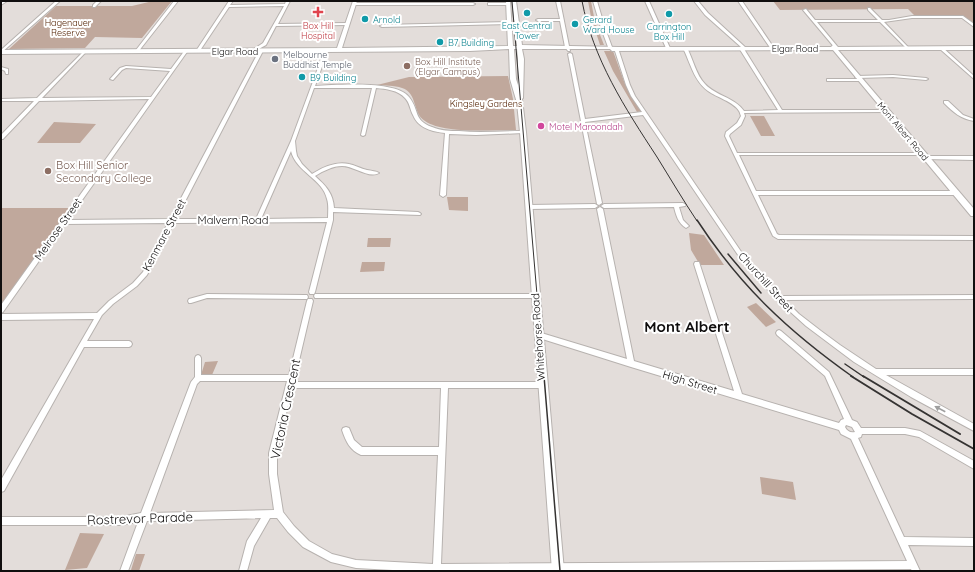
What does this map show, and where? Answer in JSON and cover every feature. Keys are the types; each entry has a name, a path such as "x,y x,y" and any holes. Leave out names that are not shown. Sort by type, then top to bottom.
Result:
{"main road":[{"name":"Whitehorse Road","path":"514,1 519,37 520,103 558,569"},
{"name":"Whitehorse Road","path":"508,2 513,78 520,103"},
{"path":"339,50 355,3"},
{"path":"519,37 530,47"},
{"name":"Elgar Road","path":"3,52 470,49 510,47 520,51 613,48 974,48"},
{"name":"Elgar Road","path":"470,49 501,51 510,47"},
{"name":"Elgar Road","path":"520,51 530,47 569,50"},
{"name":"Mont Albert Road","path":"835,47 924,156 956,193 971,207 974,214"},
{"path":"501,51 512,63"}],"street":[{"path":"1,4 6,1"},
{"path":"1,56 3,52 58,1"},
{"path":"94,6 99,1"},
{"path":"137,51 176,1"},
{"path":"198,51 231,1"},
{"path":"253,51 265,44 288,1"},
{"path":"558,1 631,364"},
{"name":"Churchill Street","path":"595,1 602,28 613,48 628,85 645,113 740,254 779,298 818,333 874,372 974,428"},
{"path":"646,1 668,48"},
{"path":"696,1 709,17 730,34 742,48 781,112"},
{"path":"740,1 772,48"},
{"path":"489,4 508,2"},
{"path":"355,3 473,4"},
{"path":"228,6 286,5"},
{"path":"869,9 906,48"},
{"name":"Mont Albert Road","path":"805,10 835,47"},
{"path":"814,21 881,21 912,17 963,17 974,26"},
{"path":"538,20 562,20"},
{"path":"382,26 509,23"},
{"path":"276,25 347,24"},
{"path":"265,44 266,48 272,50"},
{"path":"685,48 702,84 736,105 741,112 742,120 739,126 728,133 727,136 775,235 778,237 974,238"},
{"path":"941,48 974,78"},
{"name":"Kenmare Street","path":"1,488 98,316 106,306 124,294 140,279 261,50"},
{"path":"258,220 293,141 326,50"},
{"name":"Melrose Street","path":"1,310 186,51"},
{"path":"1,138 84,52"},
{"path":"112,79 121,69 129,66 172,70"},
{"path":"1,68 7,70 7,73"},
{"path":"828,80 893,76 926,79"},
{"path":"312,87 374,87 393,89 402,93 408,98 414,116 417,120 433,129 447,132 523,132"},
{"path":"363,135 374,87"},
{"path":"1,100 152,98"},
{"path":"946,102 960,116 968,120 974,120"},
{"path":"741,112 886,111"},
{"path":"582,121 645,113"},
{"path":"443,195 447,132"},
{"path":"293,141 295,155 302,166 325,188 332,201 332,210 314,294"},
{"path":"736,154 974,158"},
{"path":"312,176 340,165 349,166 364,172 377,173"},
{"path":"755,193 956,193"},
{"path":"529,207 684,205"},
{"path":"676,206 681,220 686,226"},
{"path":"332,210 418,214"},
{"name":"Malvern Road","path":"64,222 330,220"},
{"path":"697,264 739,396"},
{"path":"191,301 207,296 308,299 307,294 535,296"},
{"path":"779,298 974,297"},
{"name":"Victoria Crescent","path":"279,514 273,474 274,453 308,299"},
{"path":"1,317 98,316"},
{"path":"279,514 306,544 331,558 362,565 454,569 914,568 856,434 856,426 849,422 827,374 779,333"},
{"name":"High Street","path":"538,335 841,427"},
{"path":"83,344 129,344"},
{"path":"124,571 194,382 198,378 198,358"},
{"path":"874,372 974,372"},
{"path":"198,378 290,382 542,385"},
{"path":"437,568 445,385"},
{"path":"849,422 842,423 841,427 846,434 905,431 920,434 974,465"},
{"path":"346,430 349,441 353,447 361,451 442,451"},
{"path":"243,571 250,544 268,514"},
{"name":"Rostrevor Parade","path":"1,521 121,521 144,517 279,514"},
{"path":"902,541 974,542"}],"green space":[{"name":"Hagenauer Reserve","path":"153,1 172,1 142,38 95,37 85,48 9,49 56,6 132,6"},
{"path":"588,1 591,1 595,22 604,45 600,45 591,17"},
{"path":"773,1 974,1 974,26 962,16 915,16 908,9 780,10"},
{"path":"604,51 613,51 625,84 642,111 637,112 613,71"},
{"name":"Kingsley Gardens","path":"508,76 513,99 516,130 456,130 433,125 421,117 411,94 407,91 396,86 377,85 409,77"},
{"path":"750,116 764,116 775,136 761,136"},
{"path":"54,122 96,124 80,143 37,143"},
{"path":"447,197 468,197 468,211 449,210"},
{"path":"1,208 74,208 1,309"},
{"path":"689,233 704,235 724,265 700,265 691,250"},
{"path":"368,238 391,238 390,247 367,247"},
{"path":"362,262 385,262 384,271 360,272"},
{"path":"756,303 776,322 766,327 747,307"},
{"path":"218,361 212,375 201,375 205,362"},
{"path":"760,477 793,482 796,500 762,494"},
{"path":"80,533 104,534 87,568 65,570"},
{"path":"136,554 145,554 139,571 131,570"}],"tram line":[{"path":"512,1 544,377"},
{"path":"544,376 560,571"}],"railway":[{"path":"582,1 587,22 602,63 633,120 697,221"},
{"path":"697,220 713,244 748,287 786,325 829,360 853,377"},
{"path":"728,254 761,293"},
{"path":"845,364 864,377"},
{"path":"851,376 912,414 974,449"},
{"path":"863,376 960,434"}],"place":[{"name":"Box Hill Hospital","path":"318,12"},
{"name":"East Central Tower","path":"527,13"},
{"name":"Carrington Box Hill","path":"669,14"},
{"name":"Arnold","path":"365,19"},
{"name":"Gerard Ward House","path":"575,24"},
{"name":"B7 Building","path":"440,42"},
{"name":"Melbourne Buddhist Temple","path":"275,59"},
{"name":"Box Hill Institute (Elgar Campus)","path":"407,66"},
{"name":"B9 Building","path":"302,77"},
{"name":"Motel Maroondah","path":"541,126"},
{"name":"Box Hill Senior Secondary College","path":"48,171"}],"district":[{"name":"Mont Albert","path":"687,326"}]}
